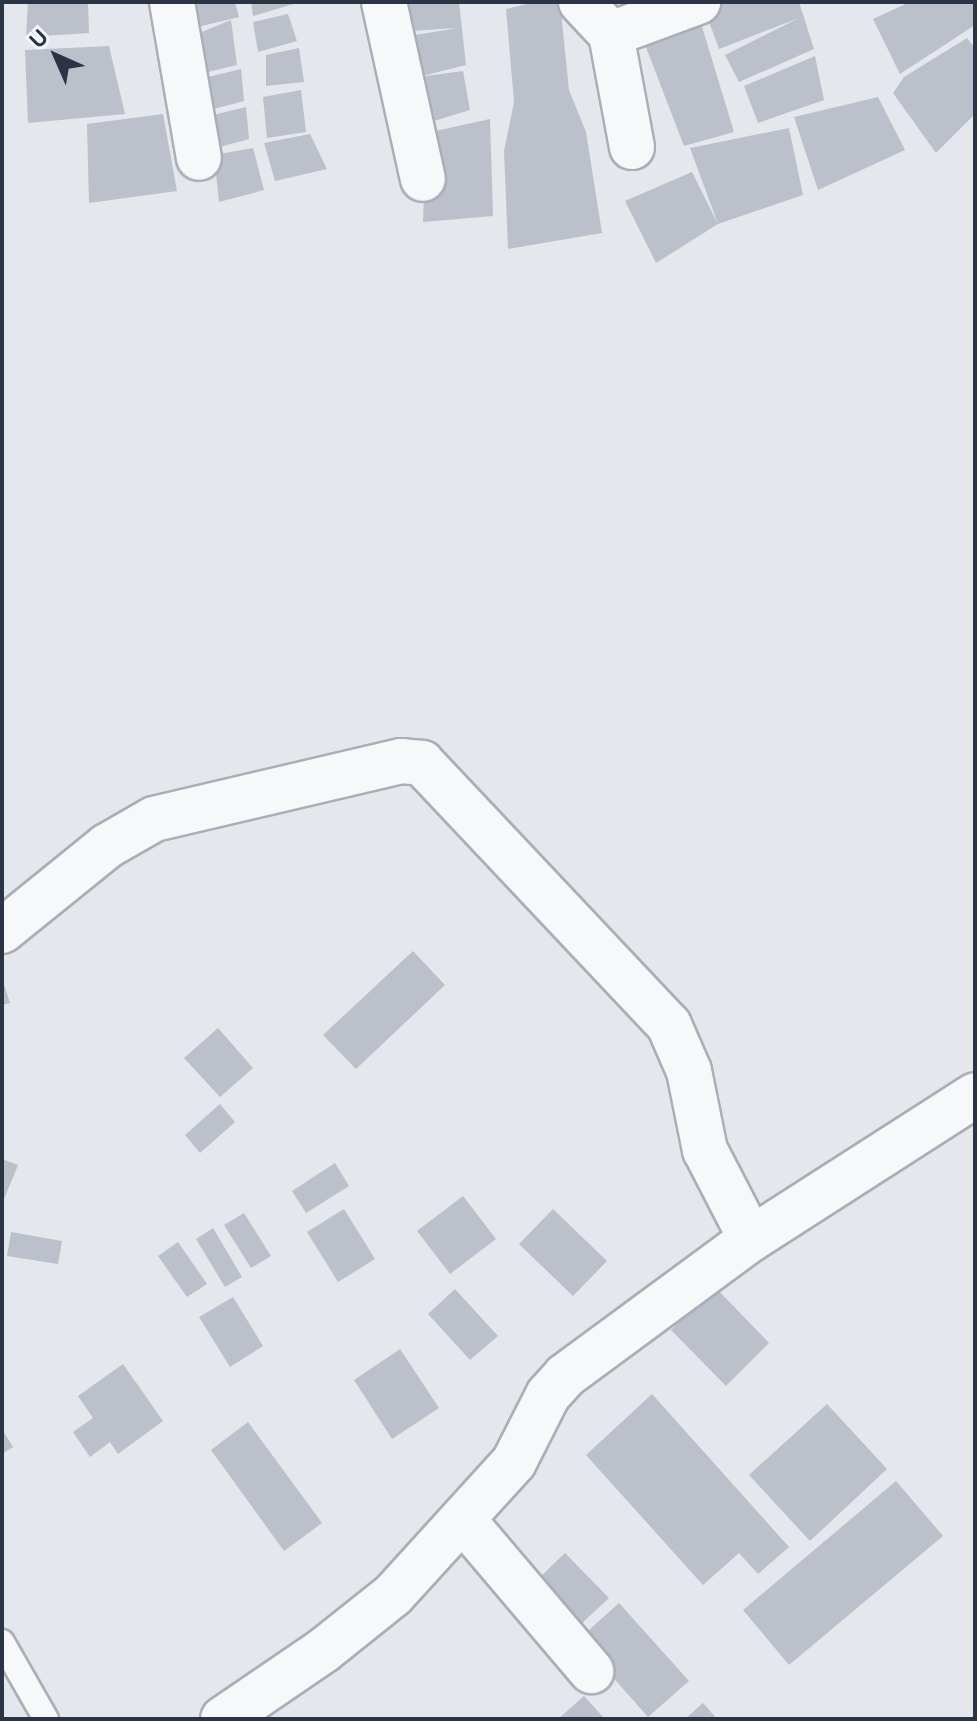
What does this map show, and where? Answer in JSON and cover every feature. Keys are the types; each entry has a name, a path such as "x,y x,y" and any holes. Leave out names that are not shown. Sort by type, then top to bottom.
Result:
{"street":[{"path":"172,2 199,158"},
{"path":"384,2 423,179"},
{"path":"581,2 611,34 632,147"},
{"path":"611,34 698,2"},
{"path":"2,931 107,846 154,819 401,761 422,763 669,1025 689,1071 705,1150 751,1239"},
{"path":"223,1719 393,1595 464,1521 514,1462 548,1395 565,1376 751,1239 975,1095"},
{"path":"464,1521 591,1671"}],"lane":[{"path":"2,1642 46,1719"}],"building":[{"path":"28,2 88,2 89,33 26,37"},
{"path":"180,2 235,2 239,17 185,30"},
{"path":"251,2 296,2 297,3 253,16"},
{"path":"406,2 459,2 466,65 418,77 463,71 470,110 424,124 409,36 458,28 409,31"},
{"path":"536,2 560,2 569,90 586,132 602,233 508,249 504,151 514,102 506,9"},
{"path":"721,2 799,2 814,49 739,82 725,55 799,18 719,49 704,8"},
{"path":"910,2 974,2 975,25 900,74 873,19"},
{"path":"697,10 734,132 684,146 639,29"},
{"path":"288,14 297,41 258,52 253,22"},
{"path":"231,20 237,65 191,76 187,38"},
{"path":"967,38 975,48 975,114 936,153 893,93 904,77"},
{"path":"109,46 125,114 28,123 25,50"},
{"path":"299,48 304,82 266,86 266,55"},
{"path":"815,56 824,100 758,123 744,86"},
{"path":"241,69 244,101 206,111 204,78"},
{"path":"301,90 306,132 267,138 263,97"},
{"path":"878,97 905,150 818,190 794,117"},
{"path":"246,107 249,139 209,150 209,116"},
{"path":"163,114 177,191 89,203 87,124"},
{"path":"490,119 493,216 423,222 426,133"},
{"path":"789,128 803,195 718,224 690,148"},
{"path":"310,134 327,169 275,181 264,143"},
{"path":"253,148 264,190 219,202 214,155"},
{"path":"692,172 718,224 656,263 625,201"},
{"path":"413,951 445,985 356,1069 323,1035"},
{"path":"2,978 10,1003 2,1005"},
{"path":"218,1028 253,1068 220,1097 184,1058"},
{"path":"220,1104 235,1122 200,1153 185,1135"},
{"path":"2,1159 18,1165 2,1204"},
{"path":"335,1163 349,1186 306,1213 292,1191"},
{"path":"463,1196 496,1239 450,1274 417,1231"},
{"path":"344,1209 375,1259 338,1282 307,1232"},
{"path":"553,1209 607,1261 573,1296 519,1244"},
{"path":"244,1213 271,1256 251,1268 224,1225"},
{"path":"213,1228 242,1277 225,1287 196,1239"},
{"path":"11,1232 62,1241 58,1264 7,1256"},
{"path":"178,1242 207,1284 187,1297 158,1256"},
{"path":"715,1287 769,1343 726,1386 671,1330"},
{"path":"455,1289 498,1336 470,1360 428,1314"},
{"path":"233,1297 263,1346 230,1367 199,1317"},
{"path":"400,1349 439,1408 392,1439 354,1380"},
{"path":"123,1364 163,1421 118,1454 110,1442 90,1457 73,1432 93,1418 78,1396"},
{"path":"652,1394 789,1547 758,1574 739,1553 703,1585 586,1455"},
{"path":"827,1404 887,1469 810,1541 749,1475"},
{"path":"248,1422 322,1523 284,1551 211,1450"},
{"path":"2,1429 13,1447 2,1454"},
{"path":"896,1481 943,1536 789,1665 743,1610"},
{"path":"565,1553 609,1598 580,1625 537,1580"},
{"path":"619,1603 689,1681 648,1717 579,1639"},
{"path":"584,1696 605,1719 558,1719"},
{"path":"703,1703 717,1719 685,1719"}]}
